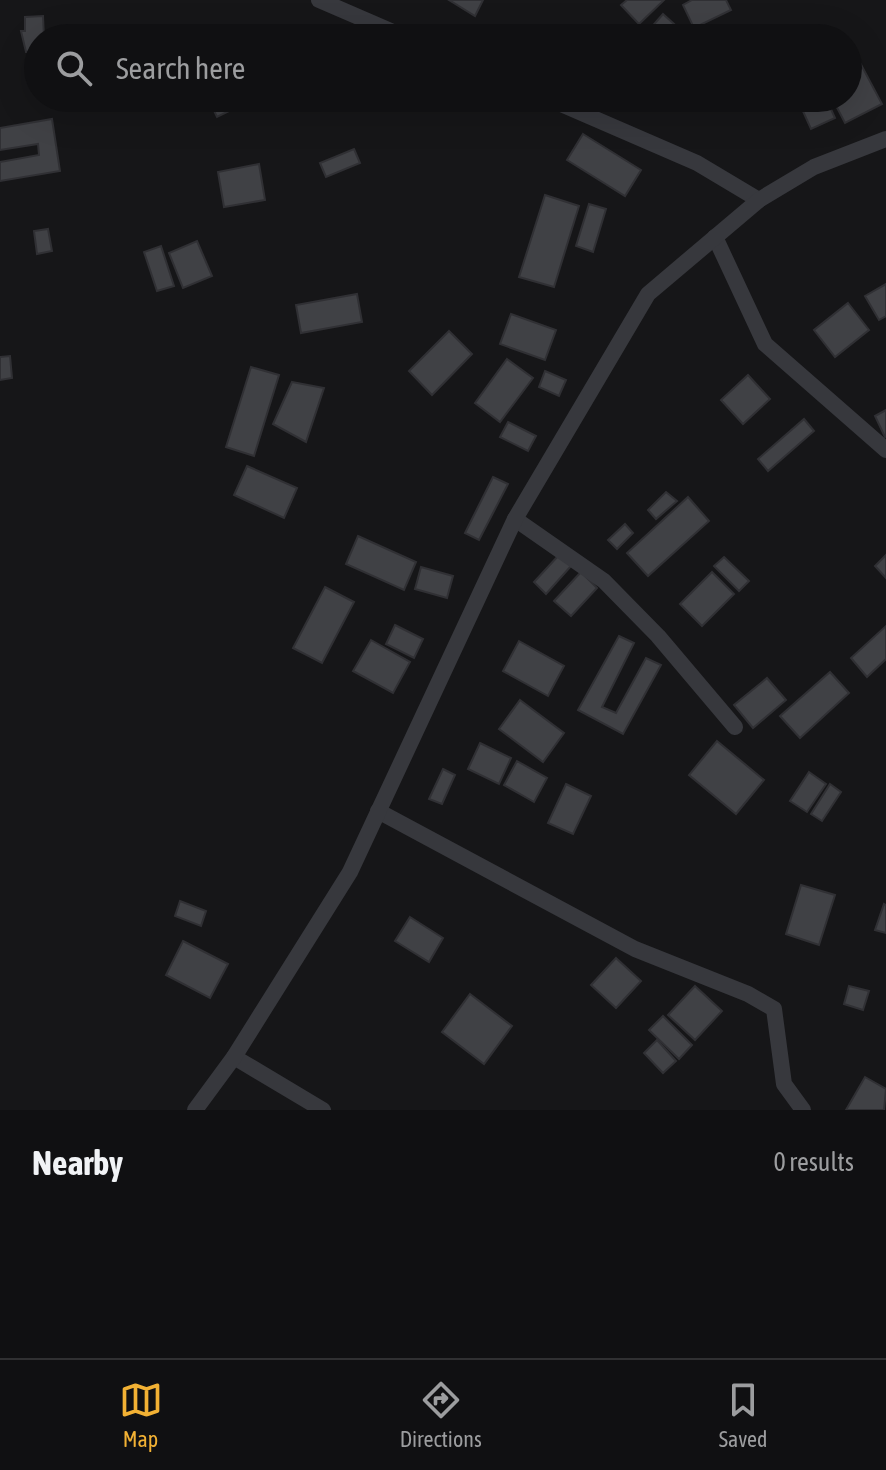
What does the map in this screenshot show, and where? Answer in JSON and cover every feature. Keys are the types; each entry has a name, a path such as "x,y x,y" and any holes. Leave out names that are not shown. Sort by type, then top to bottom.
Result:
{"street":[{"path":"319,0 375,24"},
{"path":"579,112 697,163 759,200"},
{"path":"195,1110 234,1057 350,872 515,519 648,294 759,200 814,167 886,139"},
{"path":"715,237 765,344 886,450"},
{"path":"515,519 604,581 658,636 735,727"},
{"path":"378,811 635,949 748,994 774,1009 784,1084 803,1110"},
{"path":"234,1057 323,1110"}],"building":[{"path":"449,0 483,0 475,16"},
{"path":"627,0 664,0 639,24 621,5"},
{"path":"692,0 726,0 731,10 702,24 692,24 683,5"},
{"path":"663,14 674,24 654,24"},
{"path":"43,16 43,24 25,24 25,17"},
{"path":"862,66 882,104 845,123 839,112 862,112"},
{"path":"803,112 832,112 835,118 811,129"},
{"path":"52,119 60,171 0,181 0,162 39,155 38,144 0,150 0,128"},
{"path":"583,134 641,170 625,196 567,160"},
{"path":"354,149 360,163 326,177 320,163"},
{"path":"259,164 265,200 224,207 218,172"},
{"path":"545,195 579,206 554,287 519,277"},
{"path":"589,204 606,209 593,252 576,246"},
{"path":"48,229 52,251 37,254 34,231"},
{"path":"197,241 212,276 183,288 169,253"},
{"path":"161,246 174,286 157,291 144,252"},
{"path":"886,284 886,316 879,320 865,296"},
{"path":"357,294 362,322 301,333 296,305"},
{"path":"848,303 869,330 835,357 814,330"},
{"path":"511,314 556,330 545,360 500,344"},
{"path":"449,331 472,354 432,395 409,371"},
{"path":"10,356 12,378 0,380 0,357"},
{"path":"507,359 533,378 500,422 475,403"},
{"path":"251,367 279,375 254,456 226,447"},
{"path":"545,371 566,380 559,396 539,387"},
{"path":"748,375 770,399 743,424 721,400"},
{"path":"292,382 324,388 306,442 273,424"},
{"path":"886,410 886,436 885,437 875,416"},
{"path":"804,419 814,431 768,471 758,459"},
{"path":"508,422 536,436 528,451 500,437"},
{"path":"247,466 297,488 284,518 234,495"},
{"path":"493,477 508,484 479,540 465,533"},
{"path":"666,492 677,501 656,519 648,510"},
{"path":"688,497 709,521 648,576 627,553"},
{"path":"625,524 633,533 617,549 608,540"},
{"path":"358,536 416,562 404,590 346,564"},
{"path":"559,555 571,566 546,594 534,582"},
{"path":"886,555 886,578 875,566"},
{"path":"724,557 749,581 739,591 714,566"},
{"path":"421,567 453,576 447,598 415,589"},
{"path":"581,572 597,588 571,616 554,601"},
{"path":"712,572 734,594 702,626 680,604"},
{"path":"325,587 354,602 322,663 293,648"},
{"path":"395,625 423,639 414,658 386,644"},
{"path":"886,626 886,659 867,677 851,658"},
{"path":"619,636 634,643 602,707 616,713 646,658 661,665 623,734 578,710"},
{"path":"371,640 410,662 393,693 353,671"},
{"path":"519,641 564,666 548,696 503,671"},
{"path":"830,672 849,693 800,738 780,716"},
{"path":"767,678 786,700 753,728 734,705"},
{"path":"520,700 564,733 543,762 499,729"},
{"path":"717,741 764,780 736,814 689,775"},
{"path":"480,743 511,758 499,784 468,769"},
{"path":"517,761 547,778 534,802 504,785"},
{"path":"443,769 455,775 442,804 429,799"},
{"path":"809,772 826,784 807,812 790,801"},
{"path":"566,784 591,796 573,834 548,823"},
{"path":"830,784 841,792 822,821 811,814"},
{"path":"801,885 835,895 819,945 786,934"},
{"path":"180,901 206,911 201,926 175,916"},
{"path":"886,905 886,933 875,930"},
{"path":"410,917 443,938 429,962 395,941"},
{"path":"183,941 228,964 210,998 166,975"},
{"path":"616,958 641,981 616,1008 591,985"},
{"path":"695,986 722,1011 695,1040 668,1015"},
{"path":"849,986 869,991 863,1010 844,1004"},
{"path":"470,994 512,1026 484,1064 442,1032"},
{"path":"663,1016 692,1045 679,1059 649,1030"},
{"path":"657,1040 676,1061 663,1073 644,1053"},
{"path":"865,1077 886,1089 884,1110 846,1110"}]}
